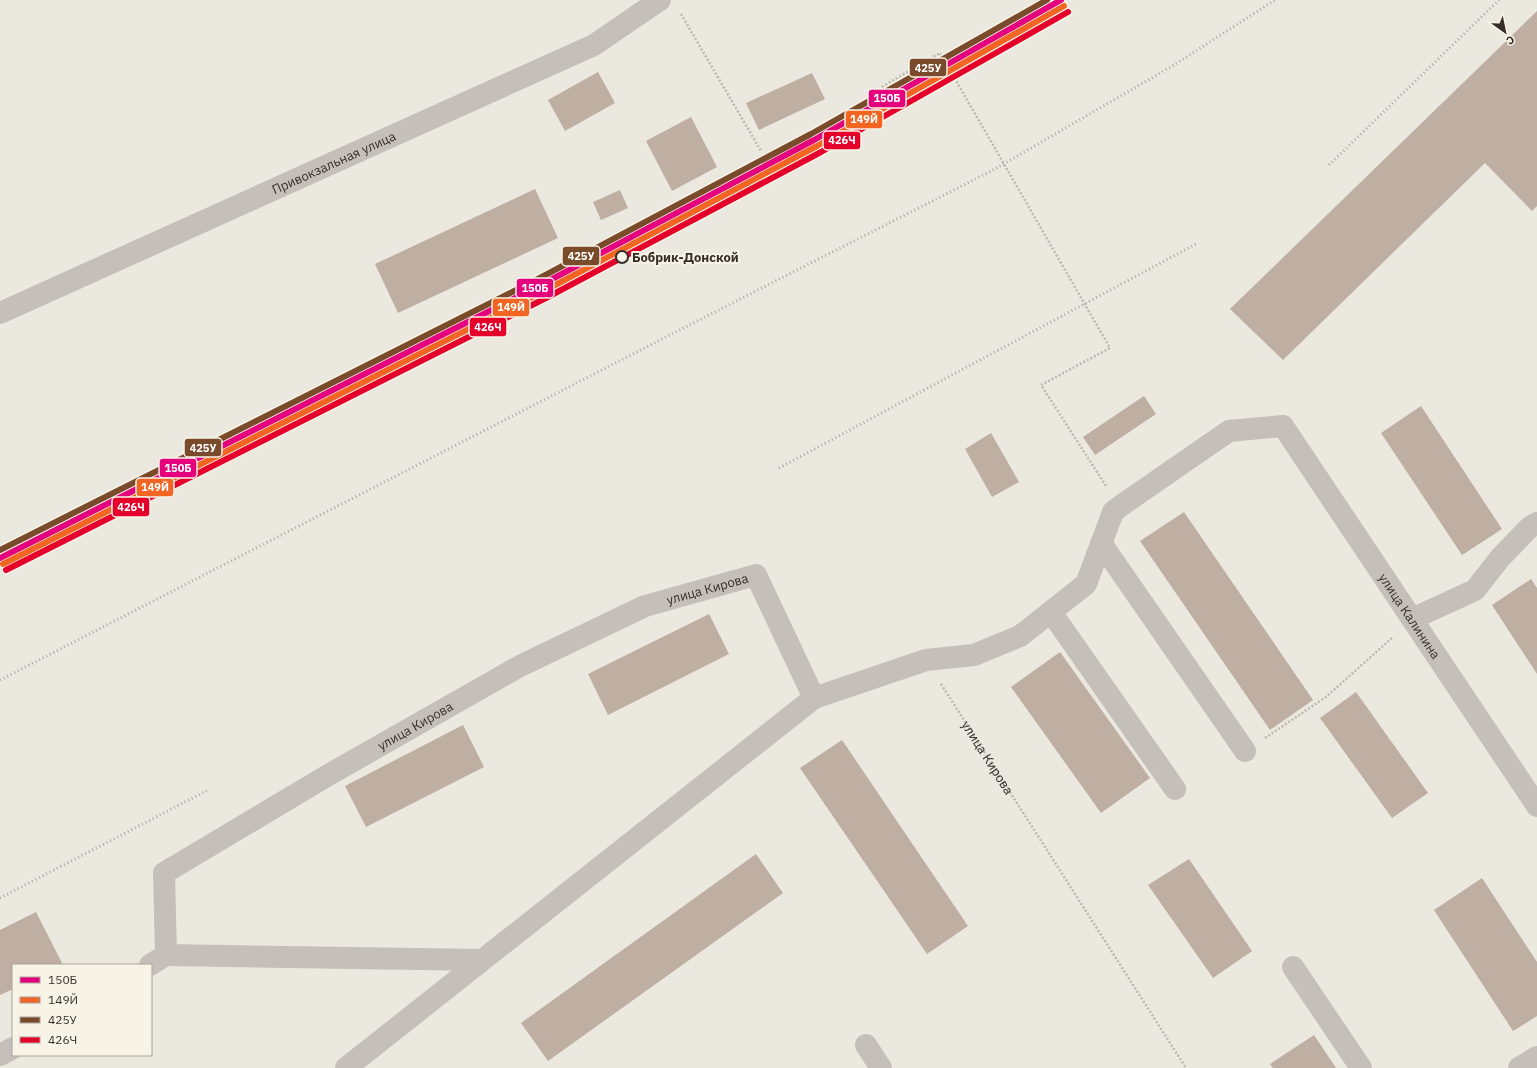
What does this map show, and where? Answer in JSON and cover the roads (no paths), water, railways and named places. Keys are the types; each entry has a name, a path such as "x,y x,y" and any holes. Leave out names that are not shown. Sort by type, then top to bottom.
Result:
{"street":[{"name":"Привокзальная улица","path":"0,313 594,45 660,0"},
{"name":"улица Калинина","path":"1101,543 1113,512 1119,506 1229,431 1283,426 1537,806"},
{"path":"1412,619 1475,590 1500,558 1530,527 1537,523"},
{"path":"346,1068 814,698 926,660 974,655 1020,636 1086,584 1101,543"},
{"path":"1101,543 1245,751"},
{"name":"улица Кирова","path":"158,960 164,873 330,774 520,666 645,606 756,575 814,698"},
{"path":"1051,612 1175,789"},
{"path":"158,960 482,960"},
{"path":"1293,967 1361,1068"},
{"path":"866,1045 881,1068"},
{"path":"0,1056 12,1049"},
{"path":"1520,1068 1537,1058"}],"railway":[{"path":"0,680 995,169 1174,65 1275,0"},
{"path":"1329,165 1499,0"},
{"path":"779,468 1196,244"},
{"path":"0,898 208,790"}],"place":[{"name":"Бобрик-Донской","path":"622,257"}]}
